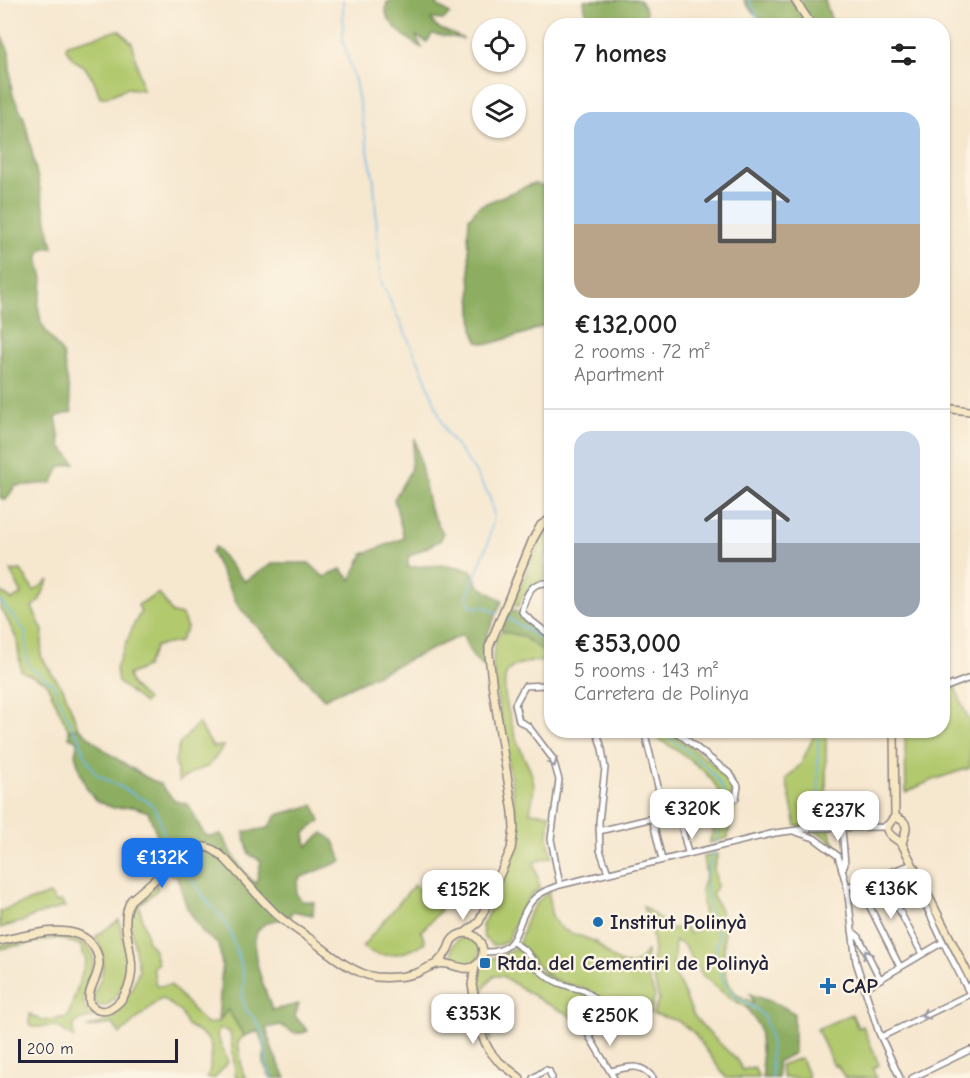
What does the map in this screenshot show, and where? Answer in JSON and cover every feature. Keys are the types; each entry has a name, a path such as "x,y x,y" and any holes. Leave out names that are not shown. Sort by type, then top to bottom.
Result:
{"main road":[{"path":"795,0 808,18"},
{"path":"950,409 970,411"},
{"path":"436,964 454,938 478,922 511,849 514,829 512,802 493,690 489,647 533,539 544,523"},
{"path":"894,738 889,834 900,840 910,865 970,978"},
{"path":"891,823 903,821 907,829 900,840"},
{"path":"0,941 56,931 81,936 94,947 99,963 89,993 90,1004 97,1010 109,1010 122,998 129,986 132,971 125,920 131,900 186,853 208,847 219,853 280,918 357,971 376,976 395,977 412,974 436,964 471,968 479,963 483,952 482,945 472,934 463,934"},
{"path":"478,922 479,940"},
{"path":"448,949 449,957 472,985"},
{"path":"475,966 472,985 482,1036 497,1060 520,1078"}],"street":[{"path":"544,583 537,584 529,593 522,612 544,631"},
{"path":"950,686 970,678"},
{"path":"544,685 525,686 515,704 519,721 528,726 554,759 559,780 551,839 560,885"},
{"path":"599,738 605,768 599,831 600,850 608,873"},
{"path":"646,738 665,815"},
{"path":"599,831 736,798 738,786 730,774 684,738"},
{"path":"678,812 688,853"},
{"path":"652,818 662,860"},
{"path":"483,952 505,949 513,942 523,915 531,902 546,890 560,885 763,835 792,830 891,823"},
{"path":"842,828 845,864 842,871"},
{"path":"792,830 814,838 838,856 847,887 856,962 881,1037 900,1078"},
{"path":"847,887 910,865 943,942 970,994 881,1037"},
{"path":"881,875 922,954"},
{"path":"858,883 900,967"},
{"path":"852,931 859,937 880,979"},
{"path":"513,942 526,951 539,970 549,978 585,990 594,998 597,1014 589,1036 614,1078"},
{"path":"865,988 943,942"},
{"path":"912,1078 970,1050"},
{"path":"611,1071 638,1067 653,1078"},
{"path":"533,1078 545,1070 549,1071 552,1078"}],"green space":[{"path":"436,0 437,5 450,14 443,20 431,19 436,27 464,39 432,34 427,42 416,36 422,48 391,23 386,13 387,2"},
{"path":"584,0 640,0 646,11 646,18 586,18"},
{"path":"744,0 825,0 831,18 759,18"},
{"path":"119,30 132,43 143,90 127,88 107,97 100,97 85,67 74,60 66,49 67,44"},
{"path":"0,32 9,52 13,95 24,118 53,248 44,248 39,254 43,279 38,305 41,322 63,354 72,412 56,417 61,446 75,463 60,467 52,483 15,486 6,500 0,498"},
{"path":"534,183 544,186 544,326 489,344 478,342 473,329 468,233 469,218 479,206"},
{"path":"415,438 430,509 443,533 441,540 408,557 408,567 448,565 471,570 479,586 502,601 484,642 485,668 473,657 462,635 324,699 238,606 211,552 215,547 244,581 274,563 309,563 324,577 341,569 351,580 363,554 404,538 394,499 410,471"},
{"path":"544,532 544,580 528,590 518,606 512,605"},
{"path":"21,570 34,591 49,580 39,601 32,607 43,631 41,656 63,688 78,727 69,731 46,682 21,671 17,640 0,609 0,591 12,600 22,594 10,571"},
{"path":"159,593 172,613 182,615 187,628 179,642 156,646 146,667 128,675 131,685 147,700 144,703 118,682 116,668 141,612 138,605"},
{"path":"514,610 544,634 544,652 522,636 501,631 509,611"},
{"path":"501,631 522,636 544,652 544,662 521,664 508,671 505,686 512,725 534,785 530,812 550,814 548,838 552,857 534,862 540,888 524,905 507,941 499,945 492,945 484,938 482,926 509,868 516,847 517,829 494,677 493,656 496,640"},
{"path":"955,687 970,723 970,768 929,782 906,793 905,738 950,738 950,690"},
{"path":"198,723 213,747 224,746 209,766 179,781 175,761 179,745"},
{"path":"78,727 108,753 160,784 175,801 188,804 204,834 211,837 221,834 241,868 256,884 261,861 249,854 244,832 268,828 277,815 314,805 320,821 305,833 307,846 323,833 334,841 342,861 299,878 296,894 302,901 314,902 313,915 292,911 289,918 265,924 259,929 255,946 258,969 272,1010 299,1004 295,1016 308,1031 294,1032 281,1025 266,1028 273,1052 286,1078 271,1078 263,1063 265,1051 258,1031 244,1036 228,1010 218,1022 222,967 219,945 203,933 187,908 177,877 152,865 137,866 133,855 161,845 148,812 134,807 113,808 95,800 80,772 75,754 78,741 69,737 69,731"},
{"path":"656,738 678,738 729,776 734,785 734,794 721,799 711,779"},
{"path":"813,738 826,738 826,816 831,836 837,846 818,832 796,826 786,779 801,764"},
{"path":"734,805 728,838 709,843 720,808"},
{"path":"718,854 714,867 717,886 712,895 720,910 724,926 723,965 729,984 737,995 754,1003 747,1008 727,996 702,975 683,944 675,941 673,969 694,1016 738,1061 742,1070 754,1067 759,1078 726,1078 694,1033 678,1021 653,1014 659,999 651,967 654,951 652,935 643,906 672,929 686,926 689,934 698,930 695,924 704,919 701,890 706,875 703,857"},
{"path":"157,884 157,890 139,905 148,942 153,948 158,963 153,967 156,986 171,985 206,1024 218,1022 228,1009 244,1036 238,1042 243,1073 247,1078 236,1078 230,1032 219,1028 217,1035 228,1062 215,1078 207,1078 210,1069 211,1045 206,1037 187,1025 180,1011 161,998 120,1034 113,1024 86,1028 112,1019 131,991 139,970 129,919 133,903"},
{"path":"414,885 427,896 430,891 441,910 421,932 424,944 393,955 369,952 362,947"},
{"path":"549,891 552,914 556,922 570,933 595,942 610,956 626,965 635,963 647,950 646,972 655,996 650,1013 626,1015 591,1035 599,1014 596,996 588,990 561,982 549,975 519,944 529,915"},
{"path":"50,894 55,902 61,901 65,907 0,928 0,912"},
{"path":"119,920 125,944 127,966 125,977 116,997 106,1006 99,1006 93,1001 103,965 102,953 96,936"},
{"path":"67,936 83,943 91,951 92,969 84,1000 86,1011 100,1016 77,1021 73,1028 74,1038 57,1026 32,1027 29,1024 30,1014 42,1021 68,1017 86,960 80,945 58,938 0,949 0,945"},
{"path":"466,937 476,941 480,951 476,961 466,965 456,961 452,951 456,941"},
{"path":"516,946 538,971 582,992 593,1000 595,1015 588,1031 566,1013 545,1003 502,976 493,976 483,990 491,1042 485,1031 476,979 480,968 493,958 510,952"},
{"path":"750,994 778,1004 794,1013 794,1053 777,1062 778,1078 762,1078 759,1027 747,1008 754,1003"},
{"path":"852,1014 858,1028 863,1026 879,1065 873,1068 876,1078 845,1078 837,1065 834,1066 817,1029"},
{"path":"801,1058 809,1078 783,1078 780,1065"}],"waterway":[{"path":"343,0 343,41 355,81 374,182 380,279 421,367 446,432 472,467 490,497 494,517 488,543 467,597 471,607 485,607 497,613"},
{"path":"749,0 758,18"},
{"path":"0,600 25,631 27,661 31,668 53,684 96,774 154,807 166,840 177,858"},
{"path":"506,617 544,642"},
{"path":"668,738 697,759 716,777 725,797"},
{"path":"819,738 819,815"},
{"path":"716,844 724,812 724,802"},
{"path":"715,849 706,881 710,913 719,937 716,962 732,994 756,1009 764,1017 770,1036 772,1078"},
{"path":"180,862 209,904 222,917 231,934 243,972 242,997 247,1011 264,1034 267,1064 272,1078"}],"place":[{"name":"Institut Polinyà","path":"598,922"},
{"name":"Rtda. del Cementiri de Polinyà","path":"485,963"},
{"name":"CAP","path":"828,986"}]}
